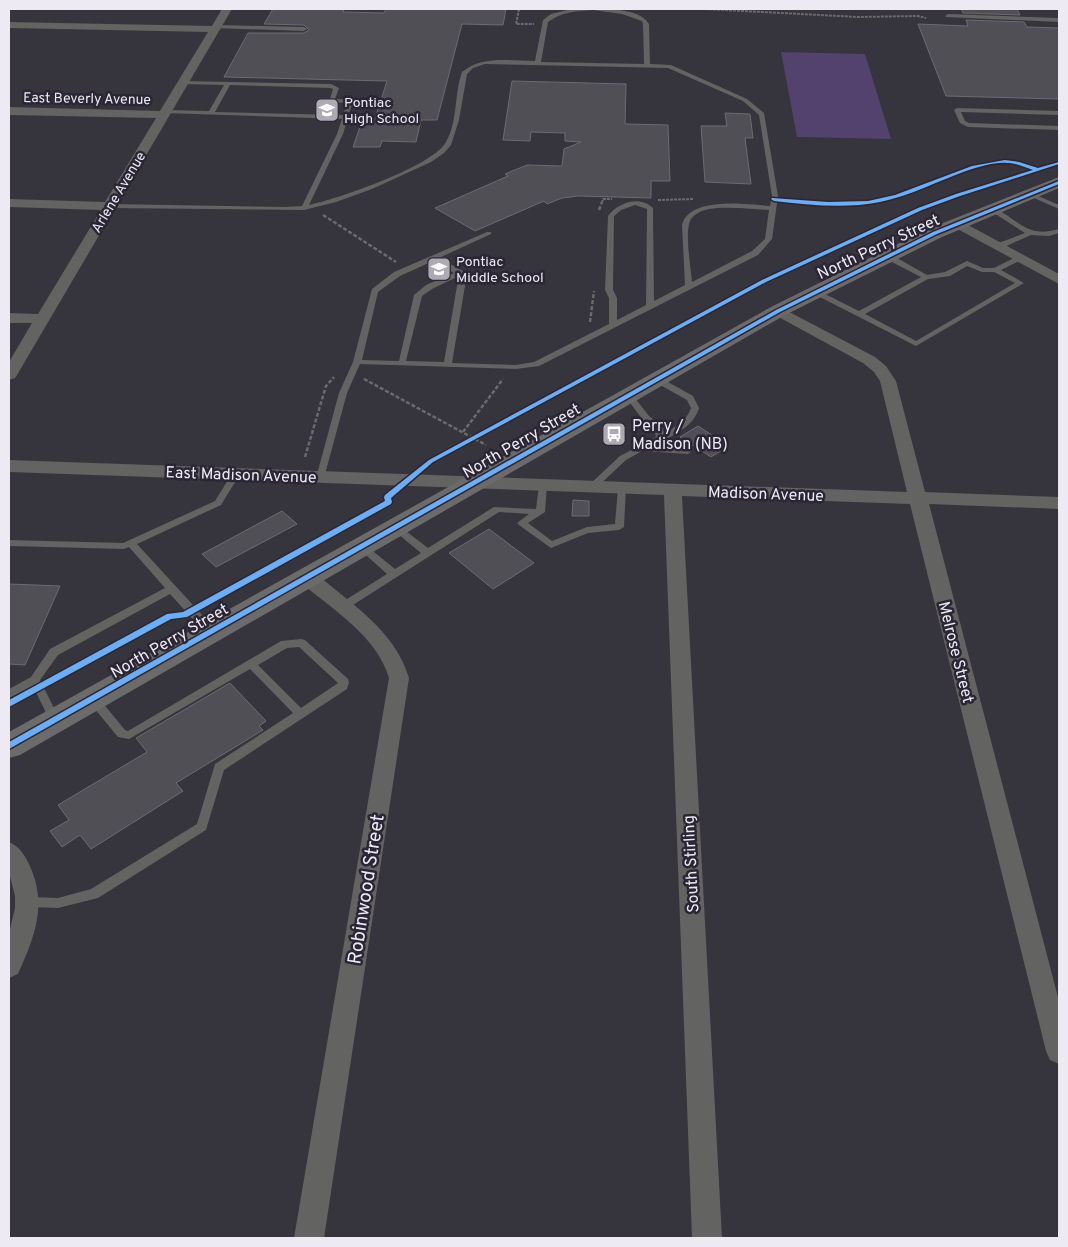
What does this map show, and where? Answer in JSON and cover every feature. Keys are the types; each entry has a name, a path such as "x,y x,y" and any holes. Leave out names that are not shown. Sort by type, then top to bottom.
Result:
{"main road":[{"name":"North Perry Street","path":"9,746 778,311 886,256 957,223 1059,182"}],"street":[{"name":"Arlene Avenue","path":"9,375 227,9"},
{"path":"9,25 215,28"},
{"name":"East Beverly Avenue","path":"9,111 164,113"},
{"path":"9,203 110,206"},
{"path":"957,223 1020,256 1059,280"},
{"name":"Melrose Street","path":"778,311 869,360 884,373 890,386 1059,1051"},
{"path":"9,318 42,319"},
{"name":"East Madison Avenue","path":"9,466 473,483"},
{"name":"Madison Avenue","path":"473,483 1059,503"},
{"name":"South Stirling","path":"673,490 707,1238"},
{"name":"Robinwood Street","path":"307,577 388,649 398,670 398,687 309,1238"},
{"path":"9,852 26,880 28,902 23,926 9,966"}],"lane":[{"path":"538,62 546,19 562,12 585,10 623,12 644,20 646,24 647,64"},
{"path":"948,16 1059,20"},
{"path":"215,28 304,29"},
{"path":"110,206 275,210 304,208 335,200 421,166 440,154 449,144 464,73 470,67 491,62 647,64 677,68 745,100 759,110 764,118 775,196 768,239 761,249 536,364 516,367 357,362"},
{"path":"183,82 334,86 336,88 331,101 351,101 346,117 304,208"},
{"path":"211,114 228,83"},
{"path":"1059,113 957,110 962,122 968,125 1059,128"},
{"path":"164,113 346,117"},
{"path":"1029,194 1059,207"},
{"path":"612,326 613,298 609,290 612,216 615,210 625,206 641,204 650,208 650,306"},
{"path":"689,287 686,226 690,217 699,210 720,206 773,208"},
{"path":"991,209 1030,233 1042,236 1059,230"},
{"path":"320,478 343,393 357,362 376,291 397,274 489,233"},
{"path":"1000,246 1030,233"},
{"path":"886,256 926,277"},
{"path":"995,270 1020,256"},
{"path":"434,258 460,273 462,280 448,365"},
{"path":"814,292 916,344 1020,282 995,270 982,270 967,263 946,274 926,277 860,314"},
{"path":"402,364 418,295 429,287 460,273"},
{"path":"592,487 622,458 684,425 693,416 695,408 690,398 656,379"},
{"path":"628,395 646,418 658,427 661,438"},
{"path":"640,449 688,451"},
{"path":"9,543 124,546 218,503 236,474"},
{"path":"540,512 544,485"},
{"path":"540,512 522,523 551,545 586,530 619,527 622,488"},
{"path":"342,607 498,509 540,512"},
{"path":"395,527 428,553"},
{"path":"130,543 211,632"},
{"path":"361,546 394,574"},
{"path":"9,694 35,680 54,652 170,589"},
{"path":"28,902 58,902 94,894 202,827 219,767 343,686 344,682 301,643 285,644 129,735 122,734 93,698"},
{"path":"251,664 300,714"},
{"path":"35,680 55,720"}],"path":[{"path":"519,9 516,24 534,24 536,16"},
{"path":"705,9 858,16 918,16 926,18"},
{"path":"320,213 401,265"},
{"path":"353,372 486,445"},
{"path":"461,445 482,434"}],"shaded area":[{"path":"781,52 865,54 891,139 797,137"}],"building":[{"path":"273,9 344,9 343,12 384,13 386,9 506,9 503,25 462,24 437,120 421,120 416,142 382,141 380,147 353,147 361,124 373,125 387,81 224,77 248,33 304,33 309,30 304,25 264,24"},
{"path":"961,9 1017,9 1020,15 963,13"},
{"path":"966,20 1024,22 1027,27 1059,28 1059,99 946,96 918,24 968,26"},
{"path":"512,81 626,84 625,124 668,125 670,181 651,181 651,198 578,196 562,198 547,204 544,201 475,231 435,208 508,176 505,174 527,165 562,166 564,149 581,142 565,141 565,133 531,132 530,141 503,140"},
{"path":"725,113 750,114 753,138 745,138 751,184 705,182 701,126 727,126"},
{"path":"698,426 729,446 711,457 680,437"},
{"path":"573,500 589,501 589,516 572,516"},
{"path":"282,511 297,524 216,567 202,554"},
{"path":"489,529 534,563 493,589 449,553"},
{"path":"9,584 60,586 25,665 9,664"},
{"path":"230,683 266,721 259,726 263,730 176,783 183,791 91,849 80,835 62,847 50,831 69,820 58,805 147,752 136,738"}],"cycle path":[{"path":"774,199 828,204 868,202 897,196 958,172 989,163 1009,161 1038,170"},
{"path":"9,704 170,616 184,615 389,502 387,497 431,461 764,281 920,209 1059,163"},
{"path":"9,746 778,311 935,233 1059,182"}],"place":[{"name":"Pontiac High School","path":"327,110"},
{"name":"Pontiac Middle School","path":"439,269"},
{"name":"Perry / Madison (NB)","path":"614,434"}]}
